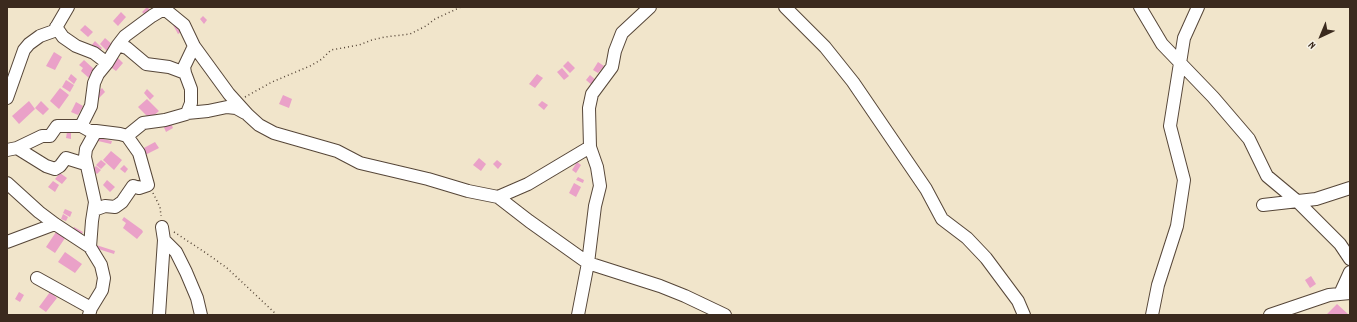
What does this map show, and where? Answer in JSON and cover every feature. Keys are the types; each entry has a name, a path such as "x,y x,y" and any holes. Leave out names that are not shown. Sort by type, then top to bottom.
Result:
{"street":[{"path":"7,98 24,50 29,44 40,36 54,31 68,7"},
{"path":"81,126 91,106 94,82 98,74 125,36 164,7 184,25 194,46 248,115"},
{"path":"578,315 588,264 594,212 600,186 597,167 590,147 588,108 592,94 612,67 615,51 622,33 650,7"},
{"path":"785,7 824,46 853,82 926,189 942,219 967,238 986,258 1018,301 1024,315"},
{"path":"1140,7 1162,44 1213,97 1249,139 1267,176 1297,201 1340,244 1350,259"},
{"path":"1152,315 1158,285 1177,226 1184,180 1170,126 1184,38 1198,7"},
{"path":"56,27 63,37 76,46 94,53 107,63"},
{"path":"118,46 127,48 146,64 169,67 185,73"},
{"path":"187,113 191,103 191,89 184,67 194,46"},
{"path":"127,136 143,123 165,120 187,113 227,107 236,108 274,133 337,151 360,163 428,179 468,191 498,197 588,264 660,286 685,296 724,315"},
{"path":"12,149 42,136 50,136 57,126 81,126 90,131 127,136 139,153 148,185 139,188 132,186 122,202 115,207 105,206 94,210"},
{"path":"12,149 55,169 60,166 66,158 82,163 85,157 86,149 96,131"},
{"path":"498,197 528,184 590,147"},
{"path":"85,157 95,202 90,247"},
{"path":"7,183 39,212 90,247 101,265 104,278 102,290 90,311 37,278"},
{"path":"1263,205 1316,199 1350,188"},
{"path":"7,242 55,224"},
{"path":"159,315 164,240 162,227"},
{"path":"164,240 176,252 186,272 197,298 201,315"},
{"path":"1270,315 1329,295 1345,293 1350,272"}],"path":[{"path":"237,102 272,82 310,66 322,59 331,50 359,45 385,37 410,34 426,26 435,19 461,7"},
{"path":"148,185 160,207 162,227 202,250 227,268 277,315"}],"building":[{"path":"147,7 152,12 147,17 142,12"},
{"path":"121,12 126,17 118,26 113,21"},
{"path":"203,16 207,20 204,24 200,19"},
{"path":"176,20 183,31 178,34 172,23"},
{"path":"85,25 93,32 88,37 80,30"},
{"path":"105,38 114,46 108,52 100,44"},
{"path":"95,41 102,48 99,52 91,46"},
{"path":"54,52 62,57 55,70 46,66"},
{"path":"116,56 123,63 116,71 108,65"},
{"path":"84,60 95,70 89,78 81,71 83,68 79,65"},
{"path":"568,61 575,68 570,73 563,66"},
{"path":"598,62 604,66 598,73 593,70"},
{"path":"562,68 569,76 564,80 557,72"},
{"path":"71,74 77,79 74,84 68,79"},
{"path":"537,74 543,78 535,88 529,84"},
{"path":"590,75 598,82 594,87 586,80"},
{"path":"66,80 74,85 70,92 62,87"},
{"path":"60,88 69,95 59,109 50,101"},
{"path":"102,88 105,92 98,99 94,96"},
{"path":"147,89 154,96 150,100 144,93"},
{"path":"283,95 292,99 289,108 279,104"},
{"path":"147,99 159,111 150,119 138,107"},
{"path":"29,101 35,109 19,124 12,116"},
{"path":"41,101 49,109 43,115 35,108"},
{"path":"542,101 548,105 544,110 538,105"},
{"path":"76,102 83,106 78,115 71,112"},
{"path":"170,121 173,128 166,132 163,125"},
{"path":"67,132 71,132 71,139 66,138"},
{"path":"99,138 112,141 111,144 98,141"},
{"path":"155,142 159,148 145,155 142,149"},
{"path":"111,151 122,160 114,170 103,160"},
{"path":"479,158 486,164 481,171 473,165"},
{"path":"101,160 106,164 101,169 96,165"},
{"path":"497,160 502,164 498,169 493,164"},
{"path":"577,162 581,165 576,173 572,170"},
{"path":"124,165 128,169 125,173 120,169"},
{"path":"96,166 101,170 97,174 92,170"},
{"path":"60,173 67,178 62,184 55,179"},
{"path":"578,177 584,180 583,183 576,180"},
{"path":"107,180 115,187 110,192 103,185"},
{"path":"53,181 59,185 55,192 48,187"},
{"path":"574,183 581,187 576,197 569,193"},
{"path":"65,209 72,212 70,217 63,213"},
{"path":"63,214 68,217 66,221 61,219"},
{"path":"124,217 142,230 143,232 137,239 123,228 126,223 122,220"},
{"path":"74,227 83,232 80,237 71,231"},
{"path":"56,232 65,238 55,253 46,247"},
{"path":"93,244 115,251 114,254 92,247"},
{"path":"65,252 82,264 75,273 58,262"},
{"path":"1311,276 1316,284 1310,288 1305,280"},
{"path":"19,292 24,295 20,302 15,299"},
{"path":"50,292 57,298 46,312 39,307"},
{"path":"1337,304 1348,314 1326,315"}]}
